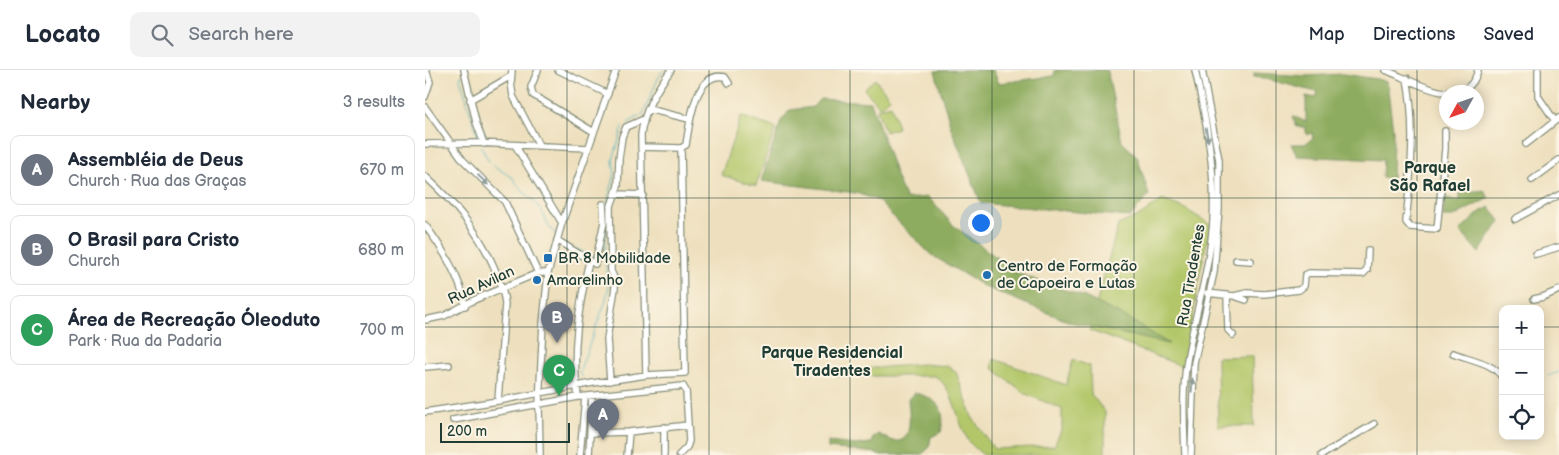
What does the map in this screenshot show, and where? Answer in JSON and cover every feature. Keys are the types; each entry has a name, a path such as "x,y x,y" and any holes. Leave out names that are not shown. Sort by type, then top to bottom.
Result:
{"street":[{"path":"425,97 430,82 426,70"},
{"path":"465,70 470,100 481,143"},
{"path":"538,70 531,86 533,95 594,132"},
{"path":"558,70 608,94"},
{"path":"540,455 539,404 543,323 548,273 562,223 617,70"},
{"path":"646,375 641,147 643,119 657,89 671,70"},
{"name":"Rua Tiradentes","path":"1195,70 1201,85"},
{"name":"Rua Tiradentes","path":"1185,455 1184,412 1187,363 1205,292 1214,272 1216,225 1213,169 1201,85 1202,70"},
{"path":"1385,70 1437,91 1459,91 1469,87 1475,80 1478,70"},
{"path":"1526,144 1557,120 1538,96 1538,70"},
{"path":"470,100 511,73 513,96 539,145"},
{"path":"641,147 684,148 695,99 705,83 714,77 721,76 726,78 729,83"},
{"path":"1407,78 1412,111 1413,147 1407,224 1410,227 1437,229 1445,131"},
{"path":"425,107 463,160 505,202 539,273"},
{"path":"648,109 689,119"},
{"path":"610,381 607,339 615,280 611,271 610,210 619,186 619,158 623,131 630,124 643,119"},
{"path":"425,144 481,143 588,148"},
{"path":"515,145 562,223"},
{"path":"425,412 646,375 685,372 681,148"},
{"path":"1532,180 1559,160"},
{"path":"425,176 450,200 470,224 490,258 503,288 505,304 498,401"},
{"path":"617,194 643,195"},
{"path":"1515,218 1558,197"},
{"path":"578,397 575,362 578,315 598,252 604,222 603,204"},
{"path":"425,225 446,258 461,288 465,306"},
{"path":"557,239 594,262"},
{"path":"1536,254 1559,247"},
{"path":"1234,296 1247,293 1264,294 1301,288 1304,286 1305,276 1309,273 1363,274 1367,270 1368,250"},
{"path":"1235,260 1251,261"},
{"name":"Rua Avilan","path":"425,320 444,316 539,273 548,273"},
{"path":"1534,299 1559,290"},
{"path":"1205,292 1234,296 1246,300"},
{"name":"Rua Tiradentes","path":"1191,455 1194,366 1200,336 1205,292"},
{"path":"1227,295 1228,330 1233,335"},
{"path":"1193,334 1200,336"},
{"path":"1453,354 1492,368 1499,373"},
{"path":"1187,363 1194,366"},
{"path":"425,367 449,365"},
{"path":"453,420 578,397 681,386 685,388 689,444 679,455"},
{"path":"589,455 593,396"},
{"path":"580,455 585,397"},
{"path":"1184,412 1191,415"},
{"path":"1322,455 1374,424"},
{"path":"591,434 629,432 688,425"},
{"path":"663,455 665,427"},
{"path":"627,455 629,432"}],"green space":[{"path":"993,70 999,83 1054,76 1055,70 1107,70 1122,142 1137,156 1149,195 1130,217 981,203 951,128 935,71"},
{"path":"1254,73 1307,76 1343,74 1387,82 1393,131 1392,179 1382,178 1383,160 1297,156 1291,144 1305,144 1313,138 1312,133 1307,135 1305,127 1297,127 1293,116 1306,122 1306,96 1316,98 1318,92 1254,77"},
{"path":"875,79 890,98 880,107 864,89"},
{"path":"820,99 871,102 896,176 906,199 928,197 953,225 1019,274 1085,297 1129,319 1169,344 1070,322 985,287 930,254 877,200 856,193 761,181 781,121 790,110 813,107"},
{"path":"891,105 898,128 885,132 877,109"},
{"path":"741,116 776,128 756,186 721,175"},
{"path":"1484,190 1489,198 1453,217 1443,217 1445,197 1460,202 1460,193"},
{"path":"1162,200 1184,208 1211,225 1200,273 1184,367 1089,330 1118,225 1143,214"},
{"path":"1490,207 1500,221 1479,253 1460,231 1480,212"},
{"path":"1252,356 1254,426 1218,426 1217,357"},
{"path":"994,359 1066,385 1073,360 1090,366 1091,394 1105,412 1105,455 983,455 968,441 951,396 942,382 935,376 837,376 863,369 923,364 947,366 956,372 972,417 994,449 1054,446 1062,428 1062,409 1026,394 992,368"},
{"path":"915,393 934,401 939,406 943,417 941,432 931,437 929,448 921,455 877,455 876,453 828,448 828,442 855,445 871,443 878,434 890,440 898,441 903,439 909,427 908,399"}],"waterway":[{"path":"628,123 643,114 663,70"},
{"path":"462,75 460,78 479,140"},
{"path":"606,208 615,174 613,160 623,127"},
{"path":"481,146 488,160 513,178 521,190 532,199 541,210 549,227 557,236"},
{"path":"582,377 579,373 605,303 609,286 605,258 606,227"},
{"path":"577,249 594,257"},
{"path":"598,258 606,261"},
{"path":"1548,376 1559,372"}],"place":[{"name":"BR 8 Mobilidade","path":"548,258"},
{"name":"Centro de Formação de Capoeira e Lutas","path":"987,275"},
{"name":"Amarelinho","path":"537,280"},
{"name":"O Brasil para Cristo","path":"557,343"},
{"name":"Área de Recreação Óleoduto","path":"559,396"},
{"name":"Assembléia de Deus","path":"603,440"}],"district":[{"name":"Parque São Rafael","path":"1430,176"},
{"name":"Parque Residencial Tiradentes","path":"832,361"}]}
